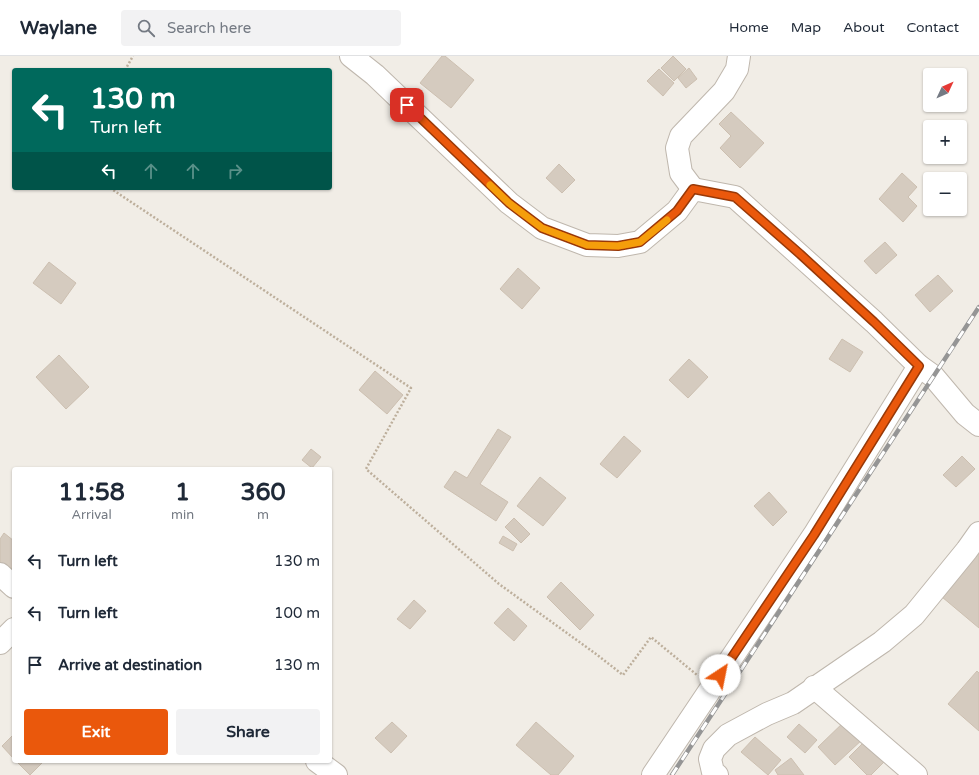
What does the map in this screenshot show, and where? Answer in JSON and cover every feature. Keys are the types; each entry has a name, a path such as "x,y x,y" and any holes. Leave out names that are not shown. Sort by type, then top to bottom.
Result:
{"street":[{"path":"351,56 375,75 509,203 542,228 587,245 618,246 640,242 677,211 693,189"},
{"path":"739,56 737,69 724,91 681,136 677,148 681,173 693,189 735,197 863,311 919,366 932,376 965,414 979,425"},
{"path":"653,775 814,535 919,366"},
{"path":"717,775 713,772 710,759 714,749 728,735 767,714 793,703 882,642 914,615 979,533"},
{"path":"0,574 12,585"},
{"path":"0,643 12,631"},
{"path":"814,688 916,775"},
{"path":"319,763 336,775"}],"path":[{"path":"126,68 133,56"},
{"path":"113,190 411,388 366,469 499,584 623,675 651,637 712,687"}],"building":[{"path":"442,56 445,56 474,80 451,108 420,83"},
{"path":"673,56 686,69 674,81 661,68"},
{"path":"689,68 697,79 686,88 678,78"},
{"path":"659,69 674,83 663,96 647,81"},
{"path":"731,112 764,143 740,168 720,148 731,136 719,124"},
{"path":"559,164 575,180 562,193 546,178"},
{"path":"902,173 917,187 908,197 917,206 903,222 879,199"},
{"path":"885,242 897,255 876,274 864,261"},
{"path":"49,262 76,283 61,304 33,283"},
{"path":"518,268 540,288 522,309 500,289"},
{"path":"938,275 953,291 930,312 915,295"},
{"path":"842,339 863,352 850,372 829,359"},
{"path":"59,355 89,387 66,409 36,377"},
{"path":"689,359 708,377 688,398 669,380"},
{"path":"375,371 403,395 387,414 359,390"},
{"path":"498,429 511,437 480,484 508,502 496,521 444,487 455,471 467,478"},
{"path":"624,436 641,451 617,478 600,464"},
{"path":"311,449 321,457 313,467 302,460"},
{"path":"962,456 975,469 956,487 943,475"},
{"path":"540,477 566,498 543,526 517,506"},
{"path":"769,492 787,512 773,526 754,506"},
{"path":"514,518 530,534 521,543 505,527"},
{"path":"4,533 12,539 12,568 10,571 0,564 0,539"},
{"path":"503,536 517,544 513,551 499,543"},
{"path":"978,554 979,555 979,628 942,597"},
{"path":"561,582 594,615 580,630 547,597"},
{"path":"414,600 426,611 410,629 397,619"},
{"path":"508,608 527,626 514,641 494,623"},
{"path":"977,671 979,673 979,731 948,704"},
{"path":"847,719 865,737 835,765 818,747"},
{"path":"392,722 407,736 391,753 375,738"},
{"path":"536,722 574,756 558,775 551,775 516,745"},
{"path":"799,724 817,740 805,753 787,737"},
{"path":"12,736 12,757 2,746"},
{"path":"755,737 781,760 768,775 741,752"},
{"path":"869,737 889,757 871,775 867,775 849,757"},
{"path":"791,758 804,775 778,775 775,770"},
{"path":"18,763 42,763 30,775"}],"railway":[{"path":"672,775 979,307"}],"slow traffic":[{"path":"490,185 509,203 542,228 587,245 618,246 640,242 667,220"}],"route":[{"path":"407,105 509,203 542,228 587,245 618,246 640,242 677,211 693,189 735,197 800,254 919,366 814,535 720,675"}]}
